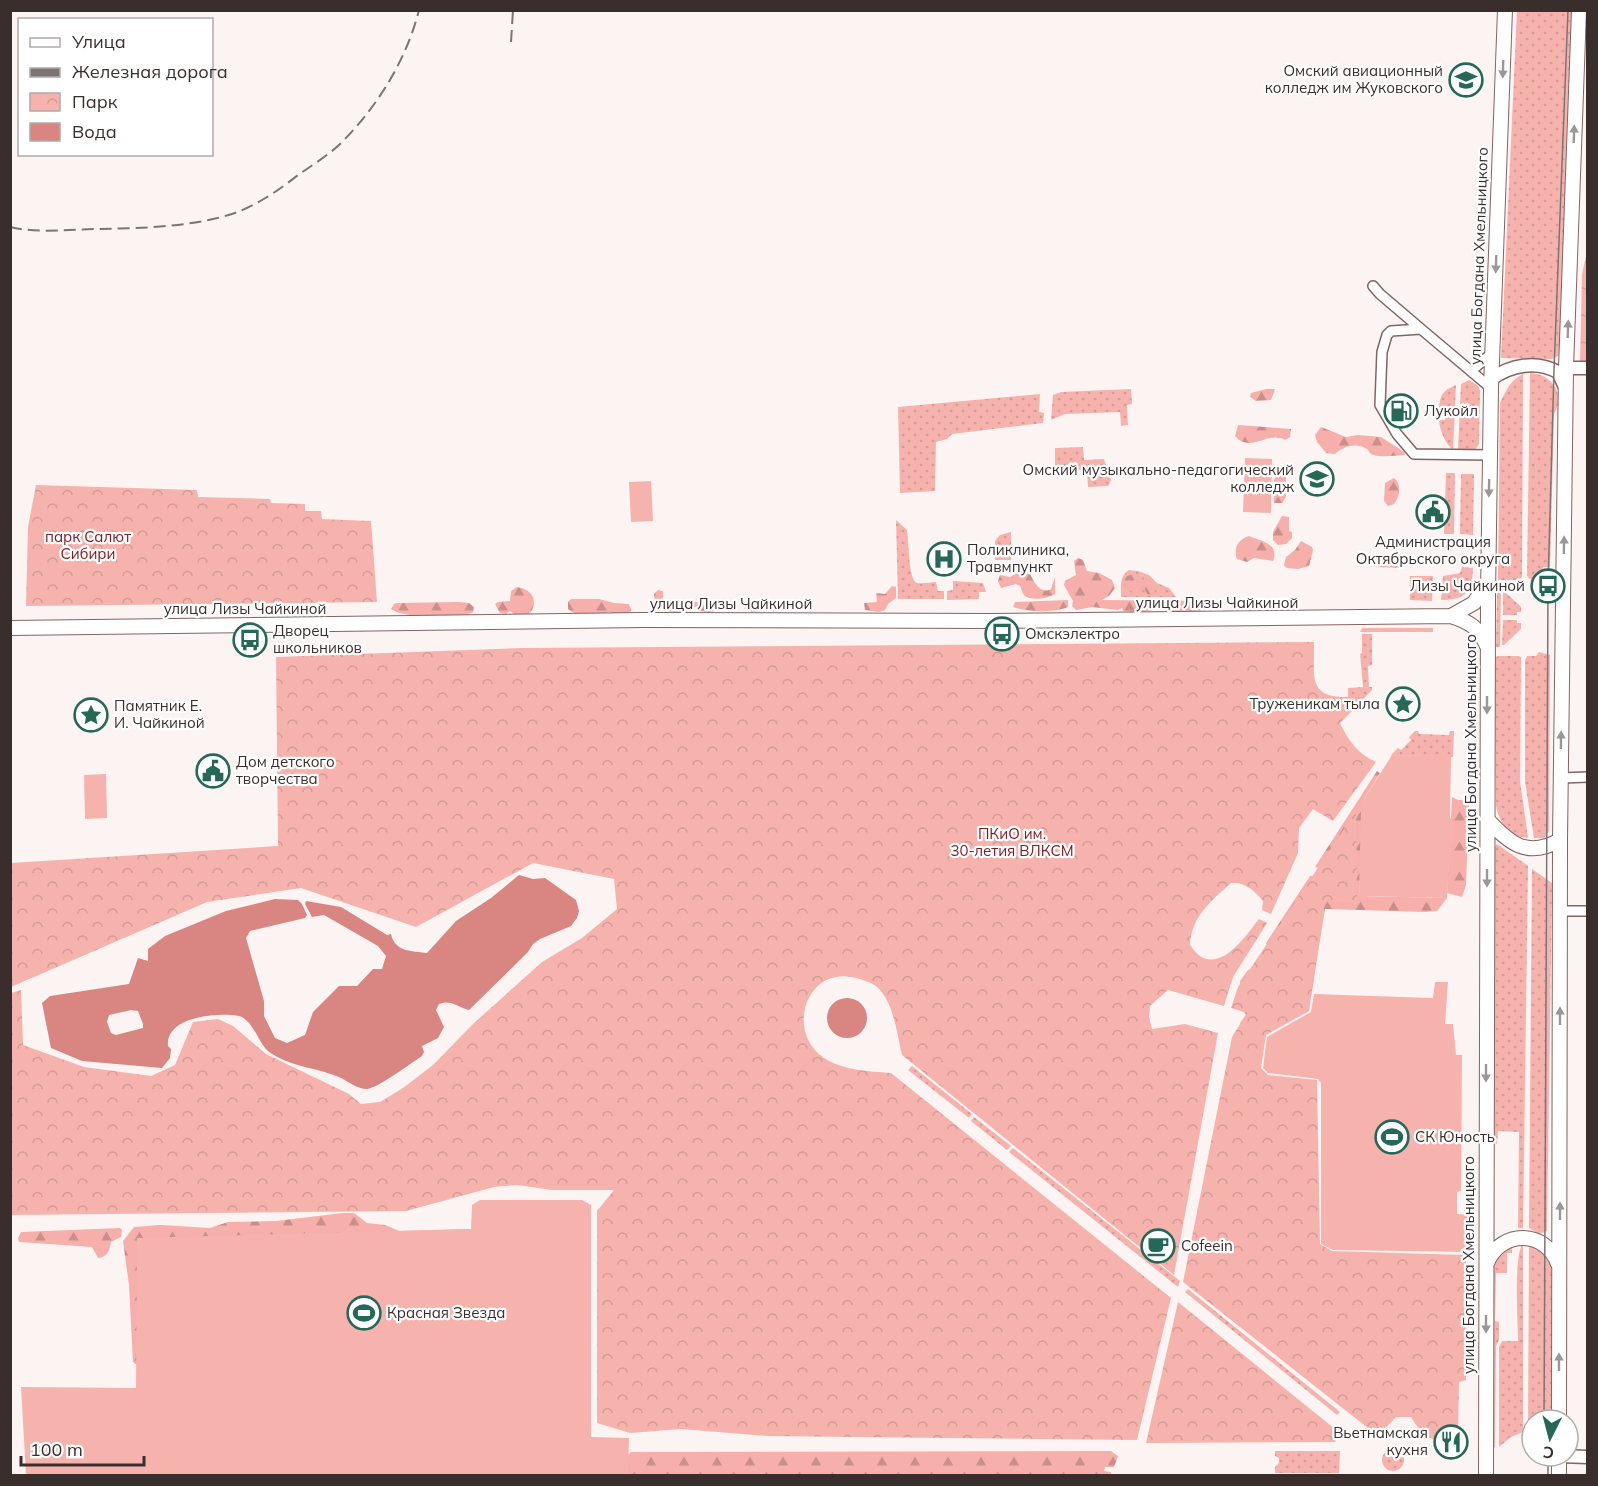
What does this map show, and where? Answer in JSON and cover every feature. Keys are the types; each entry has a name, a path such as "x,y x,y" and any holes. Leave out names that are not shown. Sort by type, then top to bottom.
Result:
{"main road":[{"name":"улица Богдана Хмельницкого","path":"1486,1476 1487,646 1491,383 1506,10"},
{"path":"1559,1408 1560,840 1566,368 1579,10"},
{"path":"1491,383 1513,367 1541,367 1558,372 1566,388"},
{"path":"1566,368 1587,368"},
{"path":"1451,616 1474,603 1488,581"},
{"path":"1451,616 1476,627 1483,635 1487,646"},
{"name":"улица Лизы Чайкиной","path":"10,628 653,620 992,621 1451,616"},
{"path":"1487,819 1504,837 1518,846 1538,849 1560,840"},
{"path":"1486,1265 1490,1256 1504,1242 1525,1237 1539,1241 1549,1248 1560,1269"}],"street":[{"path":"1373,286 1472,371 1491,383"},
{"path":"1421,329 1391,331 1384,342 1380,405 1387,420 1414,454 1490,455"},
{"path":"1472,371 1492,353"},
{"path":"1561,778 1587,777"},
{"path":"1560,911 1587,911"}],"green space":[{"path":"1517,11 1574,11 1561,354 1552,359 1501,358"},
{"path":"1587,252 1587,363 1580,363 1582,274"},
{"path":"1530,373 1538,374 1550,381 1555,386 1558,399 1554,414 1550,567 1543,567 1543,580 1530,579 1527,576"},
{"path":"1523,374 1522,577 1519,580 1498,580 1500,403 1506,390"},
{"path":"1469,380 1480,390 1479,444 1475,450 1458,450 1461,384"},
{"path":"1456,385 1453,450 1445,440 1439,420 1445,420 1445,410 1439,410 1443,394"},
{"path":"1131,389 1132,404 1127,405 1128,425 1121,426 1120,412 1065,414 1051,420 1053,395 1061,392"},
{"path":"1275,389 1271,400 1256,401 1250,397 1251,393"},
{"path":"1040,394 1039,412 1044,413 1043,423 952,434 947,439 936,442 935,491 900,493 898,407"},
{"path":"1238,425 1291,429 1290,437 1285,440 1273,438 1247,443 1235,436"},
{"path":"1321,427 1346,437 1358,435 1381,437 1405,455 1378,456 1355,445 1346,447 1335,454 1326,453 1317,442 1315,435"},
{"path":"1083,447 1084,460 1104,459 1111,480 1108,486 1088,487 1087,470 1055,470 1055,448"},
{"path":"1245,458 1272,459 1271,513 1243,512"},
{"path":"1279,470 1286,474 1286,497 1282,503 1274,503 1274,481"},
{"path":"1446,473 1455,473 1454,534 1444,534"},
{"path":"1461,474 1474,474 1473,535 1460,534"},
{"path":"1394,478 1399,487 1399,494 1394,504 1388,506 1384,501 1385,483"},
{"path":"651,481 653,521 631,522 629,482"},
{"name":"парк Салют Сибири","path":"36,485 197,490 198,497 270,499 271,503 305,504 305,511 321,511 322,519 371,521 377,602 26,606 28,527"},
{"path":"1282,516 1289,517 1289,531 1292,532 1292,538 1286,544 1278,545 1273,540 1273,532"},
{"path":"896,520 907,530 910,568 914,580 917,583 936,582 938,591 944,591 944,599 898,599"},
{"path":"1011,532 1011,560 995,560 995,541 1000,535"},
{"path":"1249,536 1271,546 1274,550 1273,561 1254,558 1247,562 1237,559 1237,545"},
{"path":"1301,541 1313,550 1309,566 1298,569 1287,568 1284,565 1286,557"},
{"path":"1379,555 1403,555 1402,568 1378,567"},
{"path":"1078,558 1083,560 1087,571 1099,573 1112,580 1115,588 1109,596 1102,600 1202,601 1206,610 1180,612 1157,609 1141,613 1123,611 1122,608 1118,610 1092,607 1076,610 1072,606 1073,601 1064,585 1065,581 1076,575 1074,561"},
{"path":"1462,567 1473,568 1469,589 1462,596 1441,600 1443,576 1460,573"},
{"path":"1129,570 1149,575 1157,583 1169,588 1176,597 1121,597 1122,579"},
{"path":"1017,573 1030,574 1038,587 1044,590 1051,589 1055,577 1055,594 1035,599 1024,595 1020,586 1016,584 1001,588 998,581 1000,575 1010,577"},
{"path":"1135,573 1142,580 1147,577 1151,581 1154,595 1147,594 1144,588 1140,595 1124,588 1125,577"},
{"path":"1410,576 1433,576 1432,601 1410,600"},
{"path":"953,581 983,583 986,592 979,592 979,599 947,600 947,591 953,590"},
{"path":"892,586 896,587 896,598 888,604 885,610 879,612 865,610 864,603 877,602 876,593 885,594"},
{"path":"517,587 523,588 533,598 533,607 528,616 515,615 510,611 506,614 500,613 495,604 510,601 511,591"},
{"path":"1497,589 1501,589 1500,647 1496,647"},
{"path":"658,590 663,591 663,599 668,602 716,602 719,606 715,611 709,612 700,611 695,607 683,614 668,611 660,607 655,600 654,594"},
{"path":"1503,590 1521,607 1521,612 1517,612 1517,615 1503,615"},
{"path":"571,599 599,599 629,604 631,610 630,614 618,617 609,612 582,615 568,609 568,602"},
{"path":"1068,600 1068,607 1048,611 1013,607 1015,602"},
{"path":"746,602 779,602 784,607 781,610 776,608 774,612 765,607 762,611 752,612 744,608"},
{"path":"397,603 469,603 474,607 473,612 467,615 432,617 407,614 391,609"},
{"path":"1503,620 1517,620 1517,623 1521,623 1521,629 1502,645"},
{"path":"1362,628 1433,628 1433,632 1360,632"},
{"path":"1362,634 1372,634 1372,665 1368,666 1369,687 1372,687 1372,690 1348,715 1348,688 1363,687 1360,654 1362,653"},
{"name":"ПКиО им. 30-летия ВЛКСМ","path":"1314,642 1314,674 1319,689 1335,696 1348,697 1348,715 1340,723 1354,746 1376,762 1333,821 1313,809 1299,828 1298,853 1271,914 1262,910 1263,901 1253,890 1245,885 1231,883 1203,910 1198,918 1191,935 1190,945 1200,956 1209,959 1217,959 1234,949 1259,919 1267,923 1233,977 1224,1006 1168,990 1150,1006 1149,1017 1152,1029 1185,1024 1218,1033 1174,1275 902,1055 891,1010 883,993 875,985 856,978 839,977 824,981 807,1003 804,1018 806,1033 812,1047 824,1058 848,1068 891,1073 1171,1298 1137,1440 767,1436 681,1429 630,1433 597,1423 597,1211 614,1190 552,1190 517,1185 494,1187 406,1211 11,1215 11,993 21,990 23,1045 84,1067 151,1076 175,1065 193,1022 218,1019 233,1026 266,1054 349,1094 361,1104 380,1102 433,1065 473,1024 542,962 582,938 617,909 614,879 533,863 416,927 301,888 207,902 11,987 11,863 278,846 276,657 521,648"},
{"path":"1539,652 1550,655 1549,831 1544,838 1534,838 1525,782 1525,660 1527,656 1536,656"},
{"path":"1519,656 1521,658 1520,781 1528,838 1516,835 1506,828 1496,806 1495,658"},
{"path":"1394,688 1409,696 1414,703 1418,711 1411,719 1402,716 1391,705 1387,696"},
{"path":"1415,731 1419,734 1449,735 1450,731 1454,731 1453,757 1391,755 1398,748 1401,750 1411,740 1409,737"},
{"path":"1392,755 1451,756 1450,818 1454,822 1454,841 1450,845 1447,898 1359,896 1361,808 1364,799"},
{"path":"1377,771 1380,773 1364,799 1359,896 1447,898 1437,911 1325,909 1311,997 1303,1007 1245,1038 1240,1023 1246,1015 1242,1008 1240,981 1248,970 1256,968 1268,955 1266,943 1310,876 1324,876 1325,870 1315,867"},
{"path":"106,774 107,818 85,819 84,775"},
{"path":"1452,797 1458,800 1469,800 1466,885 1462,897 1447,893"},
{"path":"1356,811 1357,903 1325,901 1309,1011 1266,1035 1261,1068 1268,1075 1317,1080 1320,1244 1332,1251 1466,1255 1466,1380 1459,1382 1458,1434 1444,1434 1444,1442 1423,1436 1411,1417 1396,1417 1378,1436 1183,1282 1232,1037 1247,1013 1231,1008 1238,987"},
{"path":"1497,844 1528,866 1523,1228 1518,1228 1519,1132 1498,1131 1497,1144 1493,1141 1494,848"},
{"path":"1532,869 1552,883 1547,1231 1539,1234 1529,1228"},
{"name":"СК Юность","path":"1435,982 1448,982 1445,1024 1453,1024 1456,1055 1462,1055 1461,1191 1457,1192 1457,1214 1472,1217 1471,1252 1333,1250 1321,1244 1321,1083 1318,1079 1268,1073 1263,1068 1267,1037 1311,1012 1314,994 1433,998"},
{"path":"912,1066 972,1114 969,1118 908,1070"},
{"path":"974,1117 1011,1146 1007,1150 971,1121"},
{"path":"1013,1148 1180,1281 1178,1287 1009,1152"},
{"name":"Красная Звезда","path":"480,1200 582,1200 591,1205 591,1437 629,1438 628,1475 26,1475 21,1387 136,1388 137,1238 471,1229 472,1205"},
{"path":"354,1213 367,1223 385,1225 399,1231 472,1229 138,1366 133,1362 129,1285 123,1241 134,1227 162,1225 210,1228 228,1222 276,1221"},
{"path":"120,1228 121,1237 111,1242 106,1255 98,1258 92,1247 19,1242 18,1238 21,1232"},
{"path":"1529,1241 1552,1259 1554,1408 1528,1408"},
{"path":"1523,1242 1523,1408 1520,1408 1520,1433 1499,1447 1499,1347 1502,1341 1518,1341 1517,1275"},
{"path":"1512,1244 1512,1253 1507,1253 1507,1273 1496,1273 1495,1321 1499,1322 1499,1340 1496,1346 1495,1447 1493,1449 1493,1269 1500,1251"},
{"path":"1188,1289 1340,1412 1337,1415 1185,1292"},
{"path":"1178,1302 1340,1433 1335,1442 1146,1443"},
{"path":"1393,1449 1401,1452 1404,1460 1401,1468 1393,1471 1385,1468 1382,1460 1385,1452"},
{"path":"1111,1451 1118,1456 1114,1467 1105,1467 1104,1471 1111,1472 1111,1475 626,1475 627,1456 631,1452"},
{"path":"1275,1451 1340,1451 1339,1473 1275,1473 1279,1458 1275,1456"}],"water":[{"path":"519,875 533,879 545,878 576,900 579,911 571,926 533,944 528,952 469,1010 450,1003 439,1004 436,1010 444,1027 438,1038 422,1046 424,1052 422,1056 372,1088 360,1088 332,1074 277,1057 264,1047 252,1026 239,1016 219,1015 195,1018 175,1028 169,1036 170,1058 162,1068 82,1061 51,1048 42,1003 50,996 129,984 138,958 148,961 148,949 165,936 226,911 275,899 298,900 302,904 307,915 305,918 250,931 246,938 264,1001 264,1016 275,1038 287,1043 305,1035 313,1012 339,986 357,986 373,969 382,969 386,956 378,946 324,915 312,917 305,904 306,901 341,907 387,935 391,934 400,947 427,953 456,921 491,898","holes":["131,1010 138,1011 143,1028 116,1035 111,1033 107,1022 109,1015"]},
{"path":"847,998 861,1004 867,1018 861,1032 847,1038 833,1032 827,1018 833,1004"}],"tram line":[{"path":"1544,1408 1548,586 1568,10"},
{"path":"1548,1468 1548,1476"}],"railway":[{"path":"10,227 44,231 167,226 200,222 232,214 258,202 329,154 369,111 399,63 419,10"},
{"path":"511,42 513,10"}],"place":[{"name":"Омский авиационный колледж им Жуковского","path":"1466,80"},
{"name":"Лукойл","path":"1401,411"},
{"name":"Омский музыкально-педагогический колледж","path":"1317,479"},
{"name":"Администрация Октябрьского округа","path":"1433,512"},
{"name":"Поликлиника, Травмпункт","path":"944,559"},
{"name":"Лизы Чайкиной","path":"1548,586"},
{"name":"Омскэлектро","path":"1002,634"},
{"name":"Дворец школьников","path":"250,640"},
{"name":"Труженикам тыла","path":"1403,704"},
{"name":"Памятник Е. И. Чайкиной","path":"91,715"},
{"name":"Дом детского творчества","path":"213,771"},
{"name":"СК Юность","path":"1392,1137"},
{"name":"Cofeein","path":"1158,1246"},
{"name":"Красная Звезда","path":"364,1313"},
{"name":"Вьетнамская кухня","path":"1451,1442"}]}
